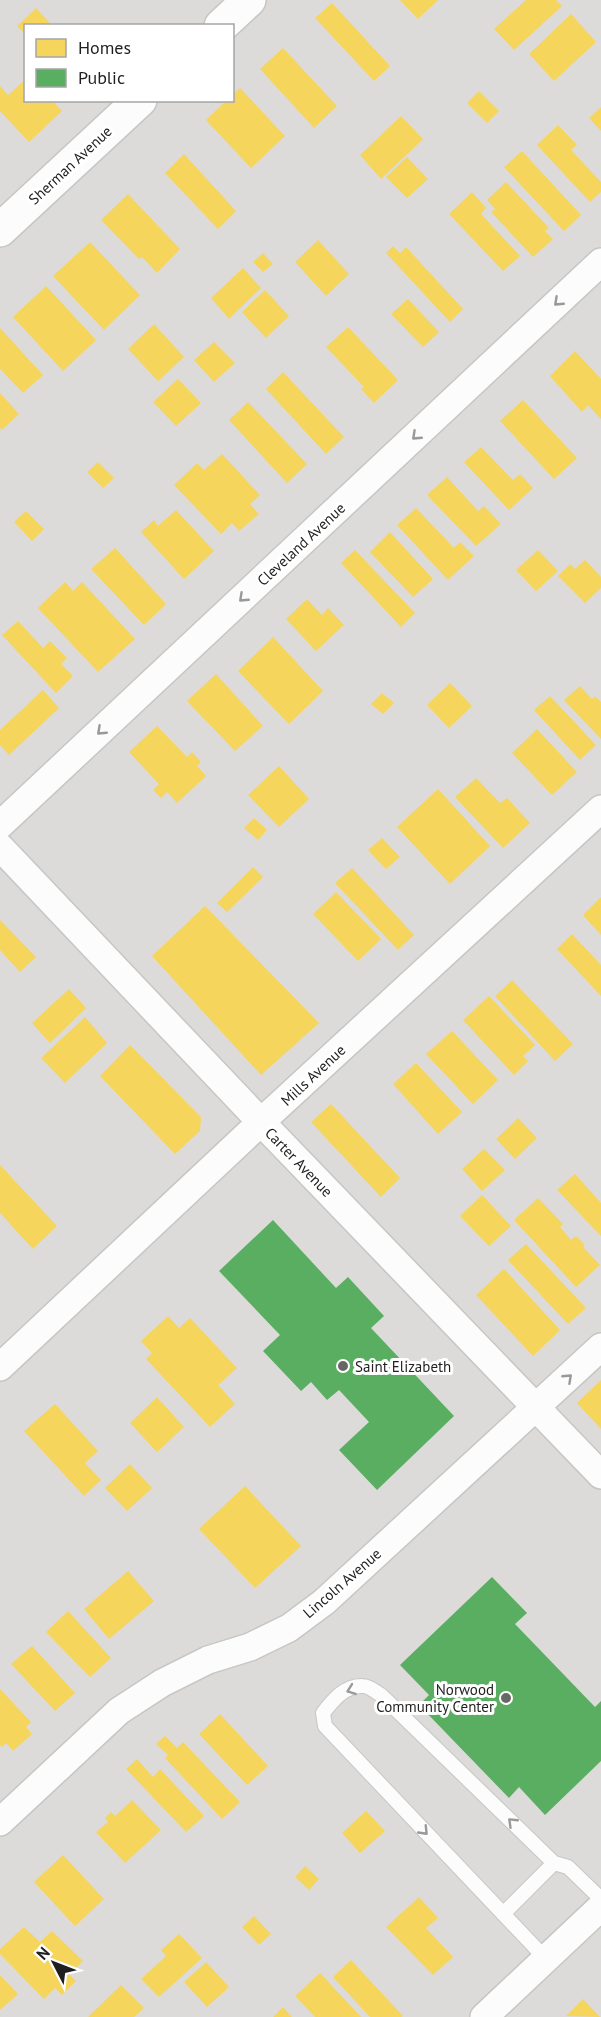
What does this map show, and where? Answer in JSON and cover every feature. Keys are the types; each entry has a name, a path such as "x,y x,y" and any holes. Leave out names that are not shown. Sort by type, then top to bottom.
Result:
{"street":[{"path":"223,24 249,0"},
{"name":"Sherman Avenue","path":"0,230 138,102"},
{"name":"Cleveland Avenue","path":"0,825 601,262"},
{"name":"Mills Avenue","path":"0,1367 261,1122 601,809"},
{"name":"Carter Avenue","path":"0,847 601,1475"},
{"name":"Lincoln Avenue","path":"0,1822 119,1711 162,1683 208,1660 250,1647 288,1628 324,1602 601,1347"},
{"path":"484,2017 601,1907"}],"lane":[{"path":"546,1959 325,1726 323,1713 334,1698 349,1689 365,1686 381,1695 554,1863 568,1867 601,1899"},
{"path":"503,1914 554,1863"}],"shaded area":[{"path":"0,0 601,0 601,2017 0,2017"}],"building: Homes":[{"path":"400,0 438,0 418,19"},
{"path":"526,0 556,0 562,6 514,50 494,29"},
{"path":"332,3 390,66 374,81 315,18"},
{"path":"36,8 51,24 24,24 24,33 17,26"},
{"path":"571,14 596,42 554,81 529,54"},
{"path":"283,48 337,106 314,128 260,69"},
{"path":"24,81 24,102 54,102 62,111 29,142 0,111 0,86 8,95"},
{"path":"240,88 285,136 251,168 206,120 225,102 234,102 234,93"},
{"path":"479,91 499,111 487,123 467,103"},
{"path":"601,107 601,131 589,118"},
{"path":"401,116 423,139 381,179 360,155"},
{"path":"558,125 577,145 571,150 601,182 601,192 590,202 537,145"},
{"path":"522,151 581,215 564,231 504,167"},
{"path":"184,154 236,211 218,229 165,173"},
{"path":"407,157 428,179 407,198 386,177"},
{"path":"506,182 549,228 545,231 553,239 533,257 491,212 495,209 487,200"},
{"path":"472,192 486,208 481,214 520,256 503,271 449,214"},
{"path":"128,194 180,249 157,273 142,257 139,259 101,220"},
{"path":"318,240 349,274 326,296 295,262"},
{"path":"90,242 140,295 104,330 53,276"},
{"path":"393,246 400,253 406,247 463,309 450,322 386,253"},
{"path":"263,253 273,264 263,272 253,262"},
{"path":"243,268 261,288 229,319 211,298"},
{"path":"46,286 96,340 63,371 13,317"},
{"path":"265,290 289,316 266,338 242,312"},
{"path":"408,299 439,332 423,347 391,314"},
{"path":"154,324 184,357 158,381 128,349"},
{"path":"348,327 398,380 374,403 361,389 364,387 326,347"},
{"path":"0,328 43,375 23,393 0,369"},
{"path":"214,342 235,363 214,382 194,360"},
{"path":"575,351 601,379 601,419 588,405 582,412 550,376"},
{"path":"283,372 344,437 326,454 266,389"},
{"path":"178,379 201,403 176,426 153,402"},
{"path":"0,393 19,414 2,430 0,428"},
{"path":"523,400 577,458 554,479 500,421"},
{"path":"248,402 307,464 287,483 229,420"},
{"path":"481,447 513,480 520,474 533,488 509,510 464,462"},
{"path":"222,454 260,495 250,504 259,514 239,531 232,523 221,534 174,485 197,463 204,470"},
{"path":"98,462 114,478 103,488 87,472"},
{"path":"447,477 478,511 484,506 501,524 476,546 427,495"},
{"path":"416,508 454,548 460,542 474,556 448,580 397,525"},
{"path":"176,510 214,551 184,579 141,532 154,520 158,526"},
{"path":"26,511 44,529 32,541 14,522"},
{"path":"390,532 433,579 413,597 370,552"},
{"path":"115,548 166,604 144,625 91,569"},
{"path":"355,550 415,613 401,627 341,563"},
{"path":"538,550 558,571 536,591 516,570"},
{"path":"585,560 601,577 601,588 585,603 558,576 570,564 575,569"},
{"path":"65,582 73,591 82,582 135,639 98,672 38,608"},
{"path":"307,599 322,615 328,608 344,625 316,651 286,619"},
{"path":"18,621 43,648 50,641 67,658 61,664 73,676 56,693 2,635"},
{"path":"273,637 323,691 289,724 238,671"},
{"path":"216,674 263,726 235,751 187,701"},
{"path":"450,683 472,706 449,728 427,705"},
{"path":"580,686 592,699 595,696 601,702 601,739 564,700"},
{"path":"43,690 59,708 9,755 0,745 0,730"},
{"path":"382,693 394,703 383,714 371,704"},
{"path":"550,696 596,745 580,760 534,710"},
{"path":"157,726 187,757 192,752 201,762 197,766 206,776 177,803 167,792 161,798 153,790 159,784 129,752"},
{"path":"537,729 577,772 552,795 512,753"},
{"path":"279,766 309,799 279,827 248,795"},
{"path":"476,778 500,803 507,798 530,823 503,848 455,797"},
{"path":"438,789 490,846 450,884 397,827"},
{"path":"254,818 267,830 258,840 244,828"},
{"path":"382,838 400,857 386,869 368,850"},
{"path":"253,867 263,877 227,912 217,903"},
{"path":"352,868 414,935 398,950 335,883"},
{"path":"336,892 381,939 358,961 313,914"},
{"path":"601,897 601,935 583,915"},
{"path":"205,906 319,1023 261,1075 152,956"},
{"path":"0,920 36,957 20,972 0,950"},
{"path":"572,934 601,965 601,996 557,949"},
{"path":"512,980 573,1044 555,1061 495,996"},
{"path":"69,989 86,1008 50,1043 32,1023"},
{"path":"489,996 535,1045 523,1056 528,1061 514,1075 463,1020"},
{"path":"85,1017 107,1043 65,1083 41,1058"},
{"path":"452,1031 498,1080 473,1104 426,1054"},
{"path":"130,1045 201,1117 200,1131 175,1154 100,1076"},
{"path":"416,1063 462,1112 438,1134 393,1084"},
{"path":"331,1104 400,1178 381,1197 311,1122"},
{"path":"518,1118 537,1138 515,1159 496,1139"},
{"path":"484,1149 505,1170 482,1191 462,1169"},
{"path":"0,1165 57,1226 33,1249 0,1213"},
{"path":"575,1174 601,1203 601,1236 557,1190"},
{"path":"482,1195 511,1226 489,1246 460,1216"},
{"path":"538,1198 563,1224 560,1227 571,1240 576,1236 600,1265 576,1287 514,1220"},
{"path":"526,1244 586,1308 568,1324 508,1260"},
{"path":"504,1269 560,1330 533,1356 476,1295"},
{"path":"168,1316 179,1328 190,1318 237,1368 218,1385 235,1404 210,1427 146,1359 152,1353 141,1341"},
{"path":"601,1380 601,1429 577,1403"},
{"path":"157,1397 184,1427 157,1452 130,1423"},
{"path":"55,1404 98,1451 85,1463 101,1480 84,1496 24,1431"},
{"path":"130,1464 152,1488 127,1511 105,1488"},
{"path":"245,1486 301,1546 255,1588 199,1529"},
{"path":"128,1571 154,1601 109,1639 84,1609"},
{"path":"68,1611 111,1658 90,1677 46,1632"},
{"path":"32,1646 75,1693 55,1711 11,1664"},
{"path":"0,1689 31,1722 26,1727 32,1734 13,1751 6,1743 2,1747 0,1745"},
{"path":"220,1714 268,1766 247,1785 199,1734"},
{"path":"165,1736 177,1748 183,1742 240,1802 222,1819 165,1758 168,1755 156,1744"},
{"path":"137,1759 153,1777 160,1769 204,1816 186,1832 126,1769"},
{"path":"132,1800 161,1830 125,1863 96,1832 108,1822 105,1818 111,1812 115,1816"},
{"path":"366,1811 385,1831 360,1853 342,1833"},
{"path":"63,1855 104,1899 75,1926 34,1882"},
{"path":"305,1866 319,1879 309,1890 295,1877"},
{"path":"419,1897 438,1918 426,1928 453,1957 433,1975 386,1927"},
{"path":"254,1916 271,1934 259,1945 242,1927"},
{"path":"24,1927 40,1942 52,1931 83,1961 69,1974 76,1981 62,1995 55,1988 44,1999 0,1954 0,1949"},
{"path":"179,1934 202,1958 159,1997 141,1979 166,1956 161,1950"},
{"path":"351,1960 403,2016 370,2017 333,1977"},
{"path":"206,1962 229,1987 207,2007 184,1982"},
{"path":"320,1973 361,2017 315,2017 295,1996"},
{"path":"0,1975 18,1994 0,2010"},
{"path":"121,1985 144,2008 134,2017 88,2017"},
{"path":"583,1999 600,2017 566,2016"},
{"path":"283,2007 292,2017 273,2017"}],"building: Public":[{"name":"Saint Elizabeth","path":"273,1220 336,1288 348,1277 384,1316 371,1328 454,1416 377,1490 339,1450 369,1422 339,1390 327,1400 311,1382 301,1391 263,1351 280,1335 219,1271"},
{"name":"Norwood Community Center","path":"492,1577 527,1613 515,1624 595,1707 601,1701 601,1761 545,1815 519,1787 509,1798 419,1705 429,1695 400,1665"}],"place":[{"name":"Saint Elizabeth","path":"343,1366"},
{"name":"Norwood Community Center","path":"506,1698"}]}
